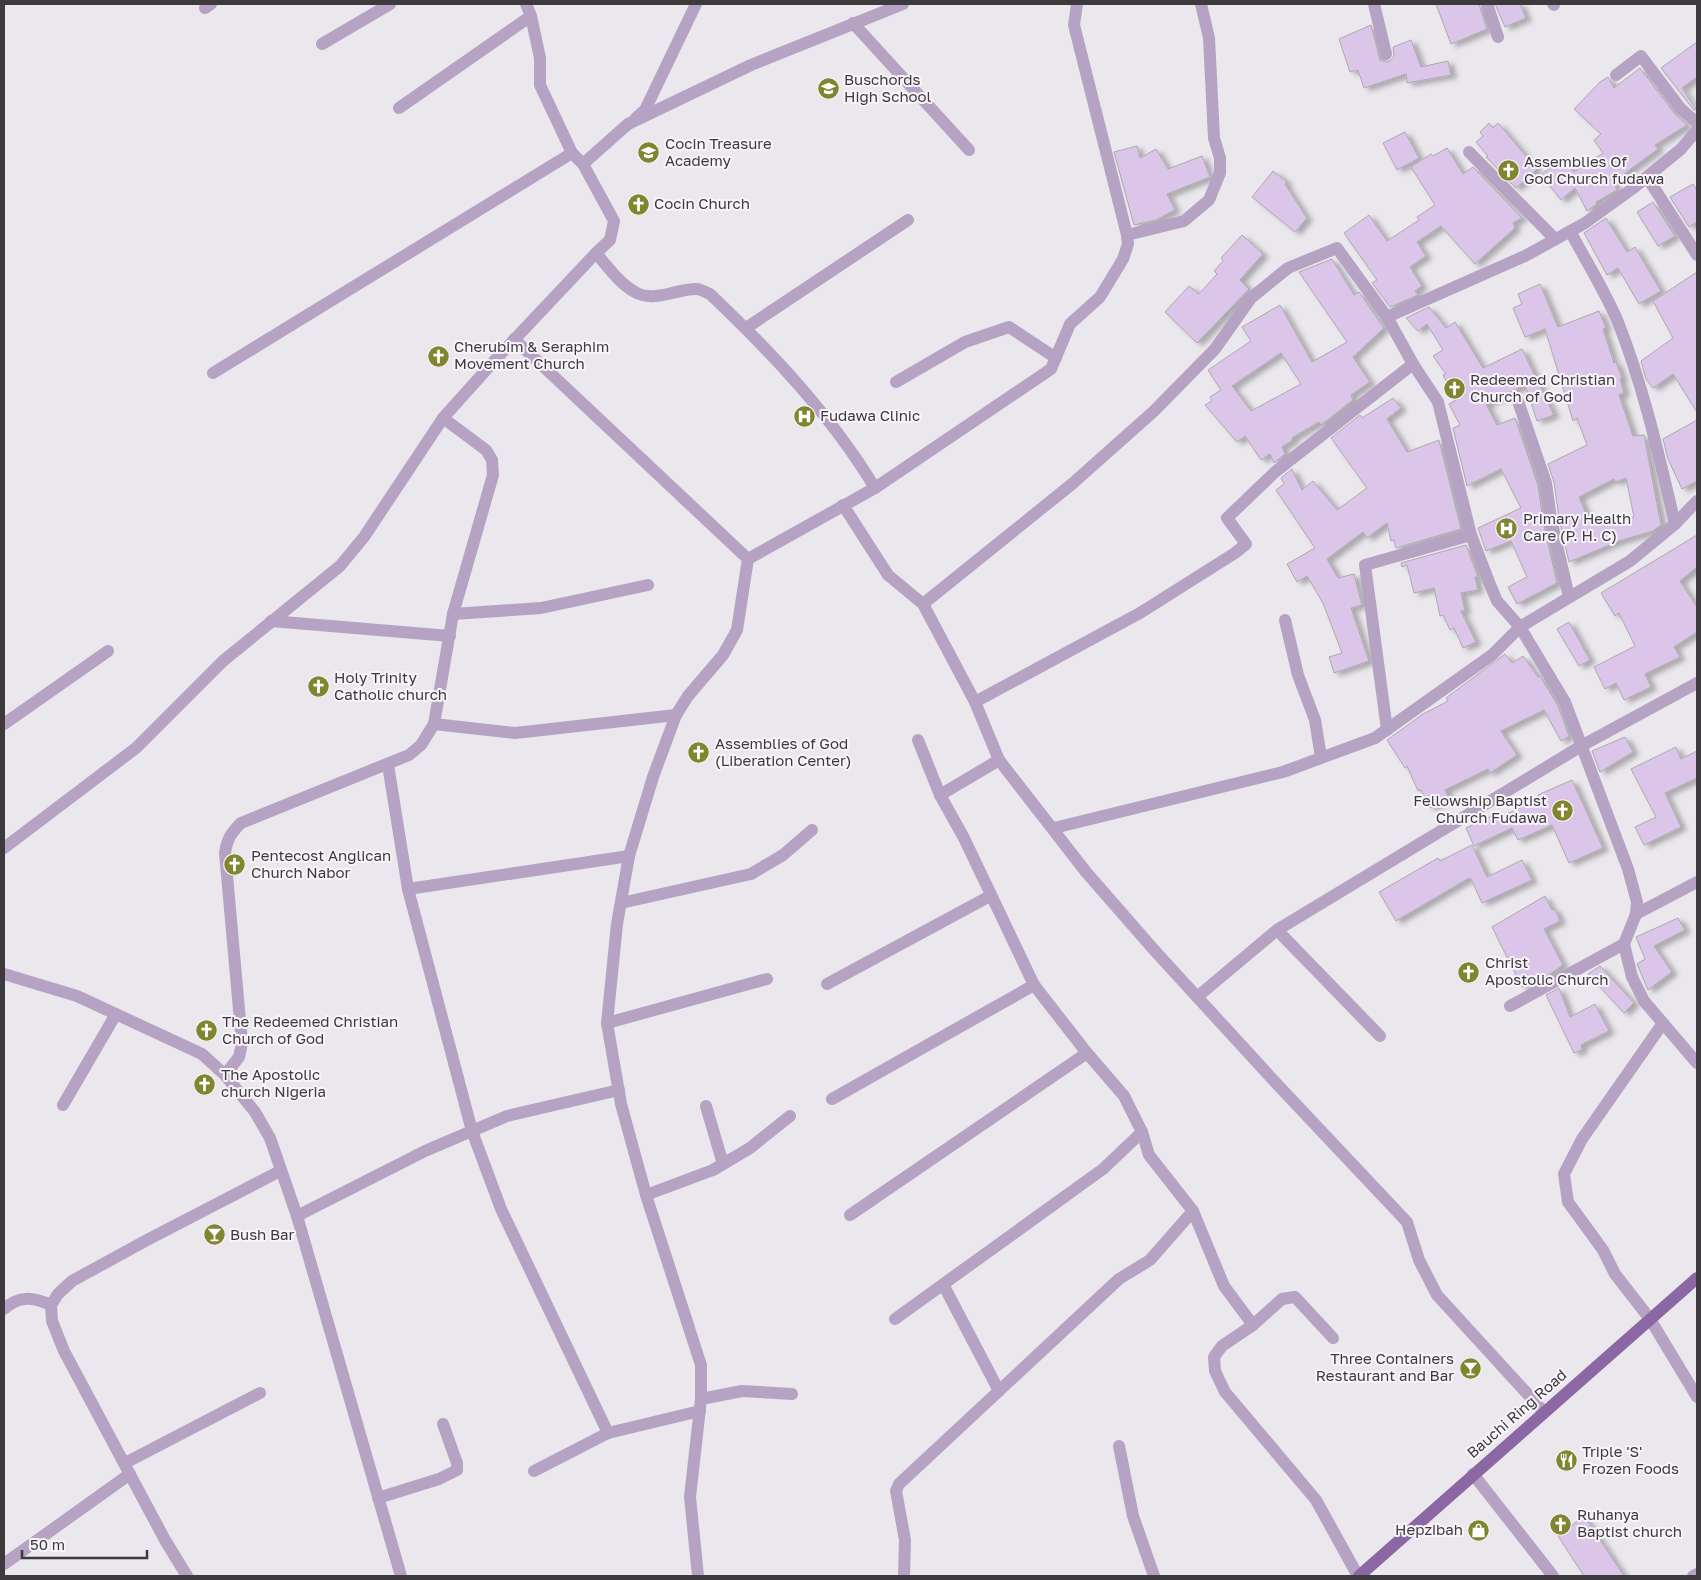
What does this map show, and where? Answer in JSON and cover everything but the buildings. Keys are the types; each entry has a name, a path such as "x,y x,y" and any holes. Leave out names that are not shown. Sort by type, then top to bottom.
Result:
{"main road":[{"name":"Bauchi Ring Road","path":"1358,1576 1697,1278"}],"street":[{"path":"322,44 390,4"},
{"path":"4,848 136,748 223,661 271,620 340,566 364,537 443,418 514,339 610,240 614,221 583,164 572,153 540,85 540,58 531,16 526,4"},
{"path":"583,164 645,110 696,4"},
{"path":"628,124 751,65 903,4"},
{"path":"748,559 875,488 1051,369 1070,324 1100,297 1123,259 1128,244 1127,235 1074,25 1077,4"},
{"path":"1127,235 1184,220 1208,200 1220,173 1220,158 1214,138 1209,38 1202,4"},
{"path":"1375,4 1386,54"},
{"path":"1487,4 1498,37"},
{"path":"399,108 531,16"},
{"path":"853,23 969,150"},
{"path":"1616,75 1641,56 1697,124"},
{"path":"1386,317 1525,256 1586,223 1681,149 1697,130"},
{"path":"1681,149 1697,146"},
{"path":"1469,152 1556,239"},
{"path":"213,372 572,153"},
{"path":"1647,176 1697,255"},
{"path":"746,328 908,220"},
{"path":"1570,231 1617,320 1631,358 1649,417 1675,524"},
{"path":"923,604 1072,484 1154,411 1215,349 1251,298 1288,268 1337,248 1386,317 1438,402 1471,535 1497,601 1520,626 1565,702 1583,745 1628,869 1637,902 1636,914 1624,944 1632,977 1644,1001 1697,1063"},
{"path":"596,253 635,292 646,296 697,289 710,294 746,328 790,375 850,448 875,488"},
{"path":"896,382 965,342 1009,328 1056,358"},
{"path":"514,339 748,559"},
{"path":"974,702 1140,612 1236,553 1246,544 1227,518 1275,472 1413,364"},
{"path":"1518,401 1546,483 1551,519 1569,597"},
{"path":"225,1075 239,1057 242,1044 226,853 229,837 241,823 409,755 420,745 434,724 453,614 492,475 492,460 486,450 443,418"},
{"path":"1054,828 1283,772 1375,738 1492,655 1520,626 1630,561 1675,524 1697,501"},
{"path":"843,505 888,575 923,604 974,702 999,760 1054,828 1086,872 1197,997 1407,1222 1419,1260 1437,1295 1544,1412"},
{"path":"1387,730 1365,565 1471,535"},
{"path":"698,1576 690,1497 701,1405 701,1365 646,1195 621,1104 606,1023 621,903 629,856 653,777 676,715 688,696 722,655 737,630 748,559"},
{"path":"453,614 540,608 648,585"},
{"path":"271,620 450,636"},
{"path":"1285,620 1298,676 1315,720 1321,757"},
{"path":"4,724 108,650"},
{"path":"1197,997 1277,930 1583,745 1697,683"},
{"path":"434,724 516,733 676,715"},
{"path":"918,740 940,795 964,838 1034,985 1087,1053 1124,1096 1142,1132 1149,1155 1193,1211 1224,1286 1252,1325"},
{"path":"940,795 999,760"},
{"path":"388,765 408,889 472,1131 502,1209 608,1433"},
{"path":"621,903 751,874 783,855 812,830"},
{"path":"408,889 629,856"},
{"path":"1636,914 1697,882"},
{"path":"827,984 990,896"},
{"path":"1277,930 1380,1036"},
{"path":"1510,1006 1624,944"},
{"path":"4,974 77,996 202,1054 225,1075 254,1112 270,1138 297,1216 401,1576"},
{"path":"606,1023 766,979"},
{"path":"832,1099 1034,985"},
{"path":"63,1105 116,1014"},
{"path":"1663,1023 1582,1139 1564,1174 1568,1202 1603,1250 1615,1274 1650,1319 1697,1397"},
{"path":"850,1215 1087,1053"},
{"path":"297,1216 424,1151 507,1116 619,1090"},
{"path":"706,1106 723,1164"},
{"path":"646,1195 713,1170 750,1148 790,1116"},
{"path":"896,1319 1103,1169 1142,1132"},
{"path":"187,1576 64,1351 52,1321 52,1305 58,1294 72,1281 280,1171"},
{"path":"904,1576 905,1540 896,1491 899,1484 1119,1279 1150,1260 1193,1211"},
{"path":"944,1286 999,1391"},
{"path":"1333,1338 1295,1297 1282,1299 1252,1325 1222,1346 1214,1357 1215,1371 1225,1392 1316,1500 1358,1576"},
{"path":"4,1309 14,1301 27,1298 52,1305"},
{"path":"534,1471 608,1433 742,1391 792,1394"},
{"path":"4,1564 128,1469 260,1393"},
{"path":"378,1498 439,1479 457,1470 457,1463 443,1424"},
{"path":"1119,1446 1133,1516 1154,1576"},
{"path":"1473,1474 1553,1576"},
{"path":"1693,1576 1697,1574"}],"place":[{"name":"Buschords High School","path":"828,89"},
{"name":"Cocin Treasure Academy","path":"649,153"},
{"name":"Assemblies Of God Church fudawa","path":"1508,171"},
{"name":"Cocin Church","path":"638,204"},
{"name":"Cherubim & Seraphim Movement Church","path":"438,356"},
{"name":"Redeemed Christian Church of God","path":"1454,389"},
{"name":"Fudawa Clinic","path":"804,416"},
{"name":"Primary Health Care (P. H. C)","path":"1507,528"},
{"name":"Holy Trinity Catholic church","path":"318,687"},
{"name":"Assemblies of God (Liberation Center)","path":"699,753"},
{"name":"Fellowship Baptist Church Fudawa","path":"1563,810"},
{"name":"Pentecost Anglican Church Nabor","path":"235,865"},
{"name":"Christ Apostolic Church","path":"1469,972"},
{"name":"The Redeemed Christian Church of God","path":"206,1031"},
{"name":"The Apostolic church Nigeria","path":"205,1084"},
{"name":"Bush Bar","path":"214,1235"},
{"name":"Three Containers Restaurant and Bar","path":"1470,1368"},
{"name":"Triple 'S' Frozen Foods","path":"1566,1461"},
{"name":"Ruhanya Baptist church","path":"1561,1524"},
{"name":"Hepzibah","path":"1479,1530"}]}
